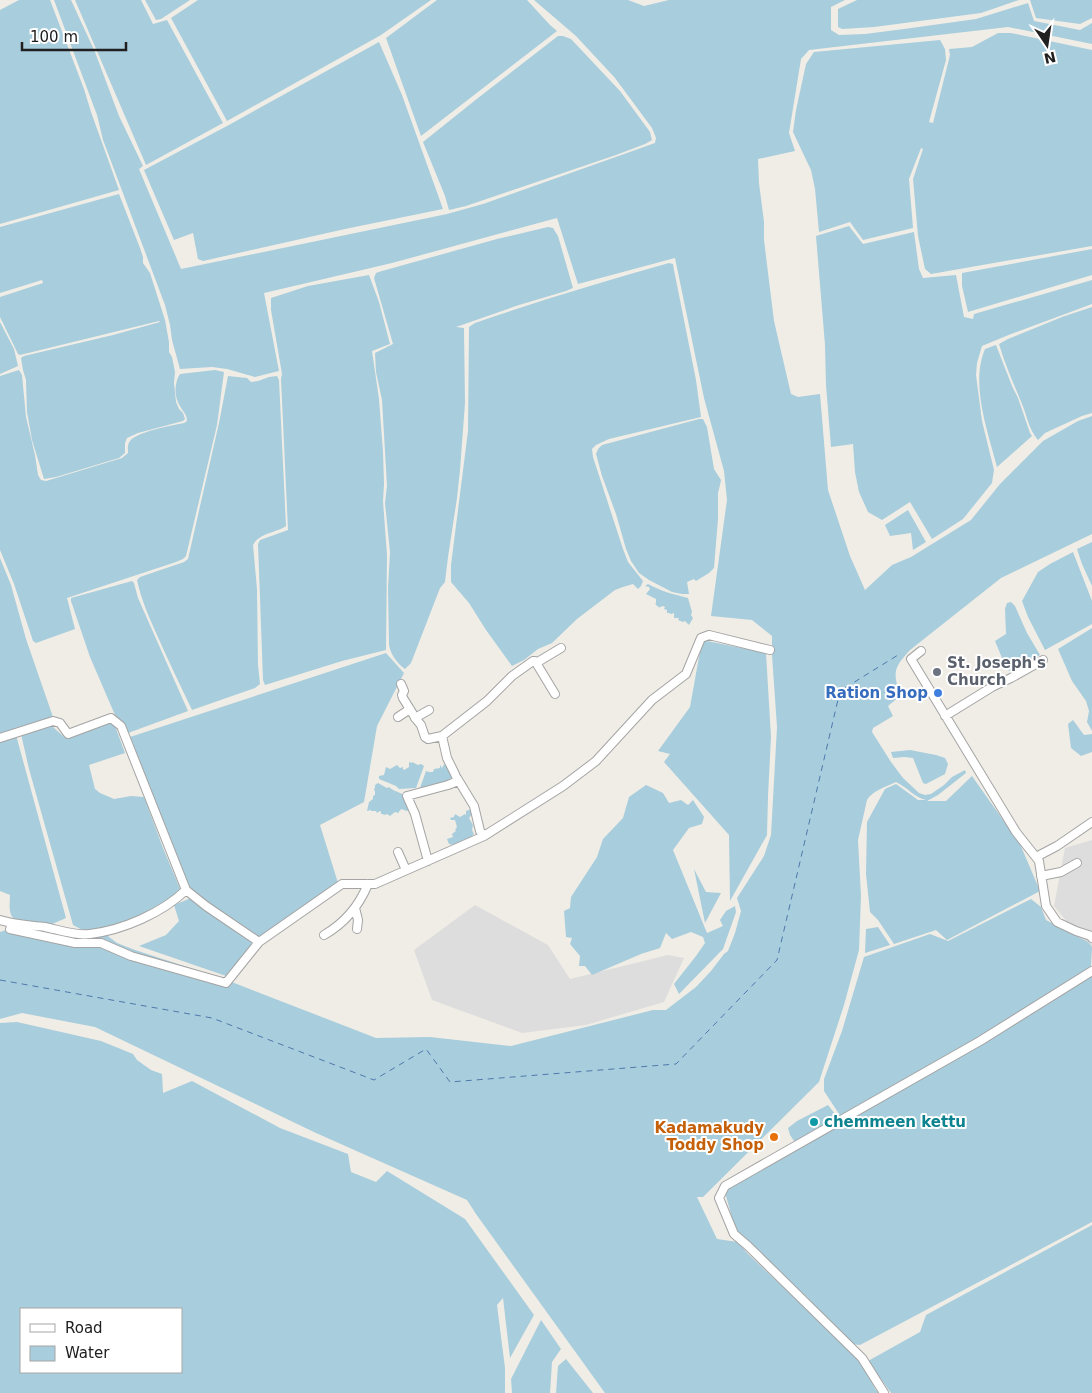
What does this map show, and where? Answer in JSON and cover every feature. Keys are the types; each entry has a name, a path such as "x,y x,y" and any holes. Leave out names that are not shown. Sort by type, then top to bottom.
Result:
{"street":[{"path":"10,929 74,943 101,943 130,956 226,982 259,942 342,884 376,884 428,861 484,836 563,786 596,761 652,700 686,674 701,638 709,635 770,650"},
{"path":"401,684 404,692 402,695 421,725 425,737 428,739 442,736 487,701 512,676 533,661 536,663 562,648"},
{"path":"921,651 911,659 916,668 1016,832 1037,859 1046,906 1057,922 1092,938"},
{"path":"945,716 992,687 1043,660"},
{"path":"536,663 556,694"},
{"path":"398,717 410,709"},
{"path":"415,718 429,710"},
{"path":"0,738 53,720 60,724 68,734 110,718 121,726 186,890 259,942"},
{"path":"442,736 446,758 474,806 480,832 484,836"},
{"path":"428,861 415,814 407,796 455,783 458,781 457,778"},
{"path":"1037,859 1092,822"},
{"path":"1037,859 1092,826"},
{"path":"398,852 406,870"},
{"path":"1041,876 1061,872 1077,863"},
{"path":"324,935 350,916 368,884"},
{"path":"0,920 89,935 128,926 168,904 186,890"},
{"path":"355,908 358,920 357,929"},
{"path":"884,1393 862,1358 734,1234 720,1198 725,1186 980,1041 1092,971"}],"shaded area":[{"path":"1092,840 1092,952 1054,906 1065,848"},
{"path":"475,905 548,945 570,979 668,955 684,958 664,1002 586,1025 522,1033 432,1000 414,950"}],"water":[{"path":"19,0 50,0 84,89 119,190 0,224 0,10"},
{"path":"54,0 71,0 95,52 119,116 143,166 139,169 181,269 447,214 483,204 655,143 656,138 652,128 615,78 576,36 534,0 628,0 644,6 669,0 845,0 831,7 831,30 839,35 865,34 976,19 1028,3 1034,21 1080,30 1092,23 1092,44 1008,27 809,50 801,59 789,133 795,151 758,159 764,240 774,321 791,394 798,397 820,394 828,490 850,556 865,590 892,565 911,557 971,520 1000,484 1043,441 1078,421 1092,416 1092,534 1001,578 910,650 900,662 896,671 896,681 900,696 888,706 893,716 873,728 872,732 903,778 919,793 931,794 952,777 965,770 966,773 938,795 927,801 946,801 972,776 1020,844 1040,891 947,940 936,930 894,944 878,920 870,912 866,874 867,822 885,789 896,784 918,800 926,800 918,797 896,782 873,794 867,800 858,840 861,896 859,950 844,1005 819,1082 703,1197 697,1197 717,1239 738,1242 747,1253 863,1363 875,1389 879,1393 605,1393 467,1200 316,1133 95,1027 22,1013 0,1019 0,932 15,927 44,929 81,939 104,933 117,943 135,950 224,979 376,1038 430,1037 511,1046 653,1010 666,1010 696,987 728,951 741,911 737,898 764,856 771,835 777,727 772,636 752,620 711,616 727,500 724,471 704,398 675,258 578,284 557,218 392,263 264,293 279,371 255,377 212,367 180,369 165,305 103,140 97,115"},
{"path":"75,0 141,0 153,24 167,20 223,123 146,165"},
{"path":"145,0 190,0 161,19 156,20"},
{"path":"198,0 431,0 381,35 227,121 171,18"},
{"path":"437,0 527,0 557,31 421,136 386,38"},
{"path":"857,0 1019,0 981,13 874,27 842,29 838,27 838,9"},
{"path":"1030,0 1092,0 1092,18 1080,24 1036,18"},
{"path":"998,33 1011,33 1092,50 1092,246 931,274 925,269 918,236 913,179 923,149 921,148 909,179 913,228 863,240 850,222 819,232 815,189 811,170 793,132 806,64 814,52 940,40 945,49 946,60 929,122 933,123 950,55 949,49 972,47"},
{"path":"558,36 571,39 620,91 650,132 652,140 616,155 466,206 449,210 423,142"},
{"path":"379,42 402,95 443,209 203,261 198,259 193,233 174,240 144,170"},
{"path":"119,194 140,248 143,263 150,273 165,320 169,352 175,372 176,402 185,419 127,438 125,453 119,458 44,479 32,440 27,412 26,380 21,358 160,322 18,354 0,317 0,297 43,283 42,280 0,293 0,227"},
{"path":"849,226 863,244 914,232 919,269 923,278 956,275 964,317 973,319 974,314 1092,280 1092,304 982,346 976,375 982,421 994,470 992,483 963,519 932,539 910,502 882,520 868,512 859,492 853,444 831,447 816,236"},
{"path":"548,227 553,228 558,236 573,288 456,327 464,328 465,403 457,498 445,582 440,588 411,663 405,669 391,652 389,645 388,588 390,552 385,503 387,486 382,400 376,372 375,353 393,344 374,278 376,273 382,271"},
{"path":"1092,249 1092,275 968,312 962,286 962,273"},
{"path":"669,263 673,264 696,380 701,417 609,439 592,449 628,562 643,581 638,589 633,584 615,590 577,619 552,643 538,649 524,660 512,666 469,603 451,582 451,565 468,431 469,327 475,323 547,299"},
{"path":"369,275 379,302 390,344 372,351 379,399 383,452 383,501 387,555 386,650 342,661 265,685 263,680 258,544 260,540 288,530 282,374 271,310 271,298 308,286"},
{"path":"1092,307 1092,413 1045,433 1038,440 1030,427 999,344 1062,317"},
{"path":"0,322 14,349 18,366 0,374"},
{"path":"996,345 1032,436 997,467 985,424 979,377 985,349"},
{"path":"19,370 22,375 26,417 38,475 41,480 46,481 122,458 128,453 130,441 139,435 155,429 184,423 187,421 186,417 176,394 176,386 180,374 215,370 224,372 217,425 186,556 176,562 67,598 75,629 36,643 33,641 14,584 0,550 0,376"},
{"path":"228,376 247,378 251,382 277,376 279,380 286,526 259,538 253,545 257,589 260,684 255,688 192,710 151,621 137,580 140,577 188,559"},
{"path":"703,419 707,427 714,469 721,480 718,493 714,568 696,581 694,579 687,582 689,594 682,594 672,592 649,580 639,573 631,561 596,454 602,445"},
{"path":"908,510 926,542 913,550 911,533 890,536 885,525"},
{"path":"1092,542 1092,586 1077,549"},
{"path":"1073,552 1092,601 1092,624 1045,650 1022,601 1038,572"},
{"path":"0,558 11,585 26,639 53,717 0,734"},
{"path":"132,581 188,711 128,733 115,715 90,657 71,598"},
{"path":"648,584 657,589 688,598 693,618 689,625 685,621 678,620 679,618 674,618 674,613 667,613 667,610 664,609 665,607 660,608 657,606 655,603 656,599 646,594 650,589 645,586"},
{"path":"1011,602 1015,606 1027,633 1040,655 1011,671 1007,670 995,641 1006,634 1005,609 1007,603"},
{"path":"1092,628 1092,731 1087,722 1089,711 1086,701 1072,681 1058,649"},
{"path":"702,640 766,653 771,737 767,835 730,901 729,835 664,762 670,754 658,751 690,707"},
{"path":"386,653 404,673 377,726 364,802 320,825 338,883 258,939 188,887 130,737"},
{"path":"1073,720 1084,735 1092,734 1092,752 1081,756 1071,748 1068,724"},
{"path":"111,722 115,726 125,753 89,765 95,789 114,799 131,796 144,797 181,891 136,917 108,928 85,931 73,925 21,734 48,726 53,727 64,737 82,733"},
{"path":"16,735 66,918 52,924 17,921 10,913 10,895 0,891 0,740"},
{"path":"910,750 945,758 948,764 945,774 926,784 923,783 913,758 893,758 891,752"},
{"path":"409,762 424,766 416,788 399,789 379,779 379,776 384,775 386,767 390,769 397,765 400,768 403,767 404,770 409,767"},
{"path":"444,764 453,776 452,778 455,779 423,792 420,788 426,771 433,772 434,769 440,768 440,765 442,768"},
{"path":"378,783 402,794 406,791 408,793 410,809 407,811 401,809 399,813 395,812 390,816 381,814 380,811 377,813 371,810 367,811 369,802 375,795 375,785"},
{"path":"646,785 663,793 669,803 681,800 688,805 693,800 704,817 702,824 689,828 673,850 707,933 723,926 720,920 726,911 735,906 736,912 723,949 679,994 674,984 705,943 703,937 691,932 672,939 666,933 660,948 592,975 585,966 579,966 580,956 570,944 572,938 566,937 564,911 570,908 571,897 597,857 603,839 623,818 629,797"},
{"path":"472,809 472,814 469,818 473,825 472,830 474,834 469,839 454,845 449,844 447,839 453,837 452,834 456,831 457,827 455,820 450,818 454,817 455,814 460,817 466,815 466,811"},
{"path":"694,869 706,892 721,893 705,923"},
{"path":"191,898 255,945 229,977 139,946 166,935 179,921 174,905"},
{"path":"1031,899 1041,907 1046,920 1088,942 1092,947 1091,967 994,1031 841,1117 824,1091 824,1079 842,1031 864,957 930,934 948,941"},
{"path":"878,927 890,945 865,953 866,929"},
{"path":"1092,973 1092,1222 860,1345 851,1344 829,1323 808,1298 736,1232 726,1196 727,1188"},
{"path":"17,1022 101,1041 133,1054 137,1060 151,1070 162,1074 163,1093 192,1081 280,1128 348,1154 351,1172 376,1182 387,1171 465,1219 534,1315 510,1358 503,1298 497,1305 505,1368 505,1393 0,1393 0,1023"},
{"name":"chemmeen kettu","path":"828,1105 839,1119 796,1144 788,1128 797,1121"},
{"path":"1092,1225 1092,1393 891,1393 868,1361 920,1332 926,1315"},
{"path":"541,1320 561,1349 552,1362 550,1393 512,1393 511,1379"},
{"path":"566,1359 593,1393 556,1393 558,1366"}],"ferry route":[{"path":"0,980 212,1018 374,1080 426,1049 450,1082 676,1064 777,960 840,691 898,655"}],"place":[{"name":"St. Joseph's Church","path":"937,672"},
{"name":"Ration Shop","path":"938,693"},
{"name":"chemmeen kettu","path":"814,1122"},
{"name":"Kadamakudy Toddy Shop","path":"774,1137"}]}
